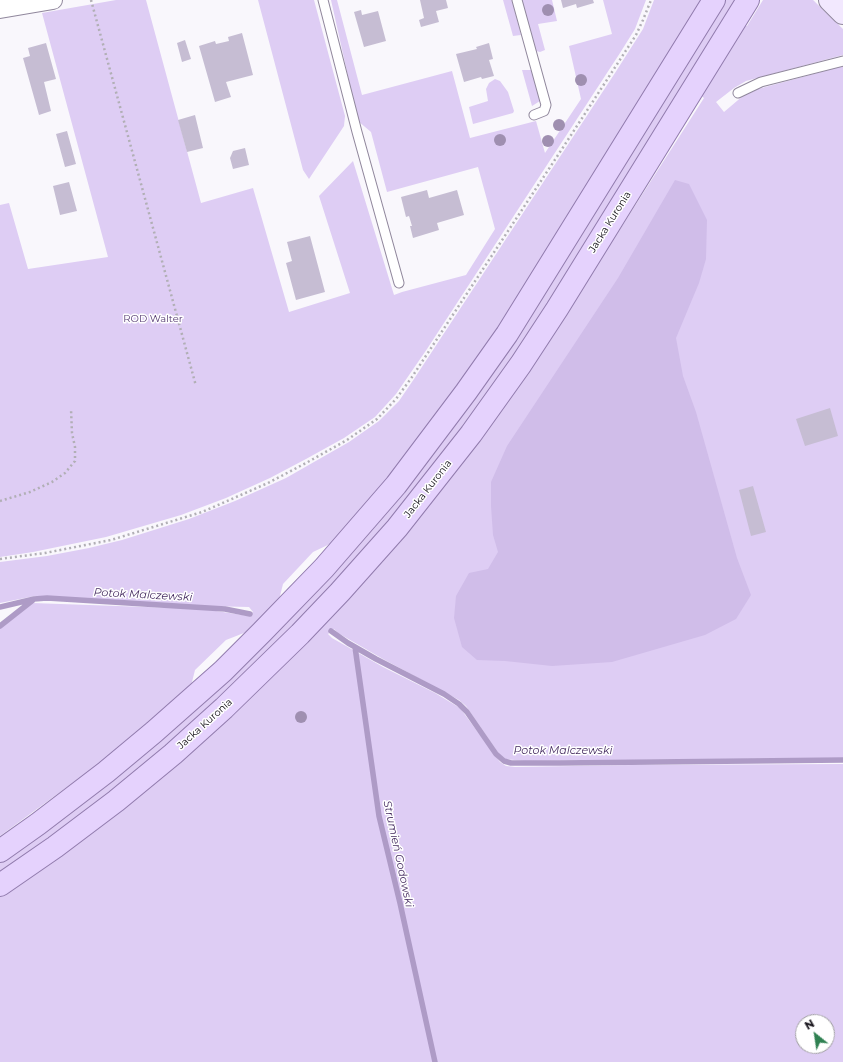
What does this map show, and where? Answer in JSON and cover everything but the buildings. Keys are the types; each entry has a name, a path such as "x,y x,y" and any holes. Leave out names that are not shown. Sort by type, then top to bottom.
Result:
{"main road":[{"path":"0,851 106,772 160,727 223,671 320,572 396,485 466,392 507,334 714,0"},
{"name":"Jacka Kuronia","path":"0,885 55,847 116,801 218,713 300,634 354,577 397,528 471,434 521,364 748,0"}],"street":[{"path":"0,9 53,0"}],"lane":[{"path":"323,0 357,132 399,283"},
{"path":"517,0 546,105 544,111 534,114"},
{"path":"738,92 761,82 843,61"}],"path":[{"path":"91,0 196,386"},
{"path":"0,559 45,553 111,540 202,512 268,483 306,463 347,440 377,418 400,394 558,155 636,35 651,0"},
{"path":"0,501 30,492 52,482 65,473 75,461 71,409"}],"green space":[{"name":"ROD Walter","path":"116,0 146,0 201,203 253,188 289,312 350,293 319,196 353,161 394,295 466,275 495,229 478,167 387,192 371,132 358,121 331,0 337,0 362,95 452,71 470,138 536,121 545,153 581,99 569,46 612,34 603,0 646,0 635,29 620,53 427,349 396,394 375,417 344,438 270,478 226,498 181,515 106,537 33,552 0,557 0,205 9,203 28,269 108,257 42,13"},
{"path":"258,0 314,0 345,116 344,126 309,179 303,170"},
{"path":"503,0 512,0 521,35 513,36"},
{"path":"521,0 552,0 557,21 538,24 545,50 540,52 536,51"},
{"path":"654,0 701,0 497,330 444,407 389,477 332,543 313,552 283,584 279,600 249,631 226,640 195,670 191,686 93,768 0,836 0,628 32,603 203,609 249,616 253,612 249,607 206,606 35,596 0,603 0,562 47,556 89,548 122,540 189,519 235,501 286,478 349,442 379,421 399,401 414,379 615,73 643,29"},
{"path":"725,0 736,0 549,302 491,389 455,439 402,505 310,609 249,670 165,747 116,788 64,828 0,873 0,863 64,817 234,675 308,600 371,528 641,136"},
{"path":"763,0 813,0 843,29 843,55 746,81 716,102 724,112 744,95 758,89 843,66 843,758 524,761 505,759 499,754 466,706 459,700 383,659 338,633 334,629 328,634 332,638 383,667 435,693 460,708 500,762 506,766 843,764 843,1062 0,1062 0,897 75,845 450,478 507,403 560,323 704,98 700,95 744,25 747,26"},
{"path":"522,70 532,70 540,101 532,106"},
{"path":"495,79 500,81 508,92 514,111 513,113 473,124 469,107 488,101 486,89 489,83"}],"shaded area":[{"path":"675,180 689,184 707,220 706,259 699,283 676,338 683,376 696,412 737,558 751,595 736,619 705,635 612,662 552,666 505,661 477,660 462,647 454,618 456,596 469,573 488,569 498,552 493,535 491,482 507,446 618,278"}],"waterway":[{"name":"Potok Malczewski","path":"0,607 34,599 47,598 225,609 250,614"},
{"name":"Potok Malczewski","path":"0,626 33,600"},
{"name":"Potok Malczewski","path":"331,631 348,643 376,659 444,694 459,704 467,712 496,754 504,761 511,763 843,760"},
{"name":"Strumień Godowski","path":"355,647 379,816 435,1062"}]}
